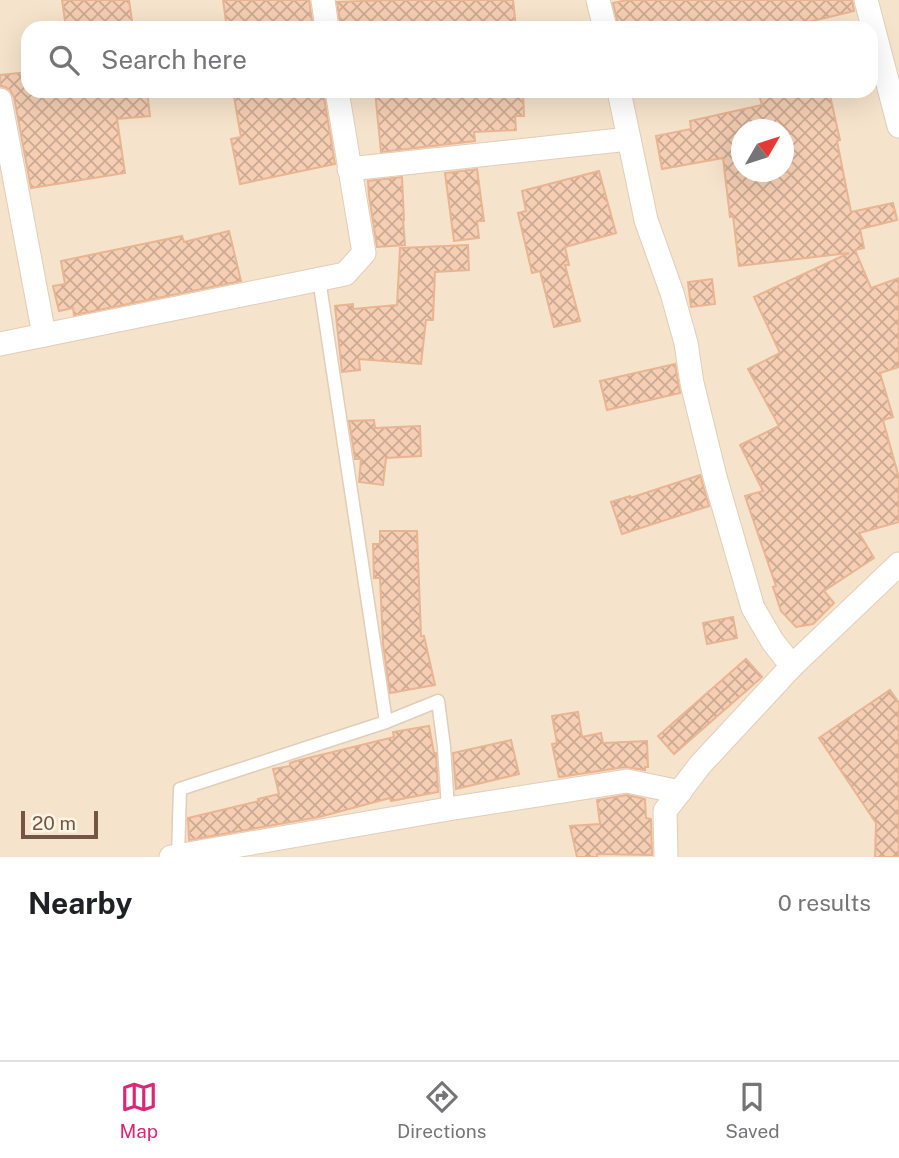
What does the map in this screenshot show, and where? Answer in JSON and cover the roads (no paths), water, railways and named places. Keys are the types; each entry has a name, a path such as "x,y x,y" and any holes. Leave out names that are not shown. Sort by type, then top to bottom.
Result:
{"street":[{"path":"323,0 326,21"},
{"path":"598,0 603,21"},
{"path":"866,0 871,21"},
{"path":"878,46 899,127"},
{"path":"0,344 345,274 363,253 338,98"},
{"path":"620,98 646,220 673,293 715,477 753,608 773,642 792,666"},
{"path":"0,100 44,335"},
{"path":"349,169 629,139"},
{"path":"666,857 665,811 700,765 792,666 899,564"},
{"path":"175,856 627,781 680,792"}],"lane":[{"path":"319,279 386,723"},
{"path":"175,856 180,789 386,723 438,701 448,809"}]}
